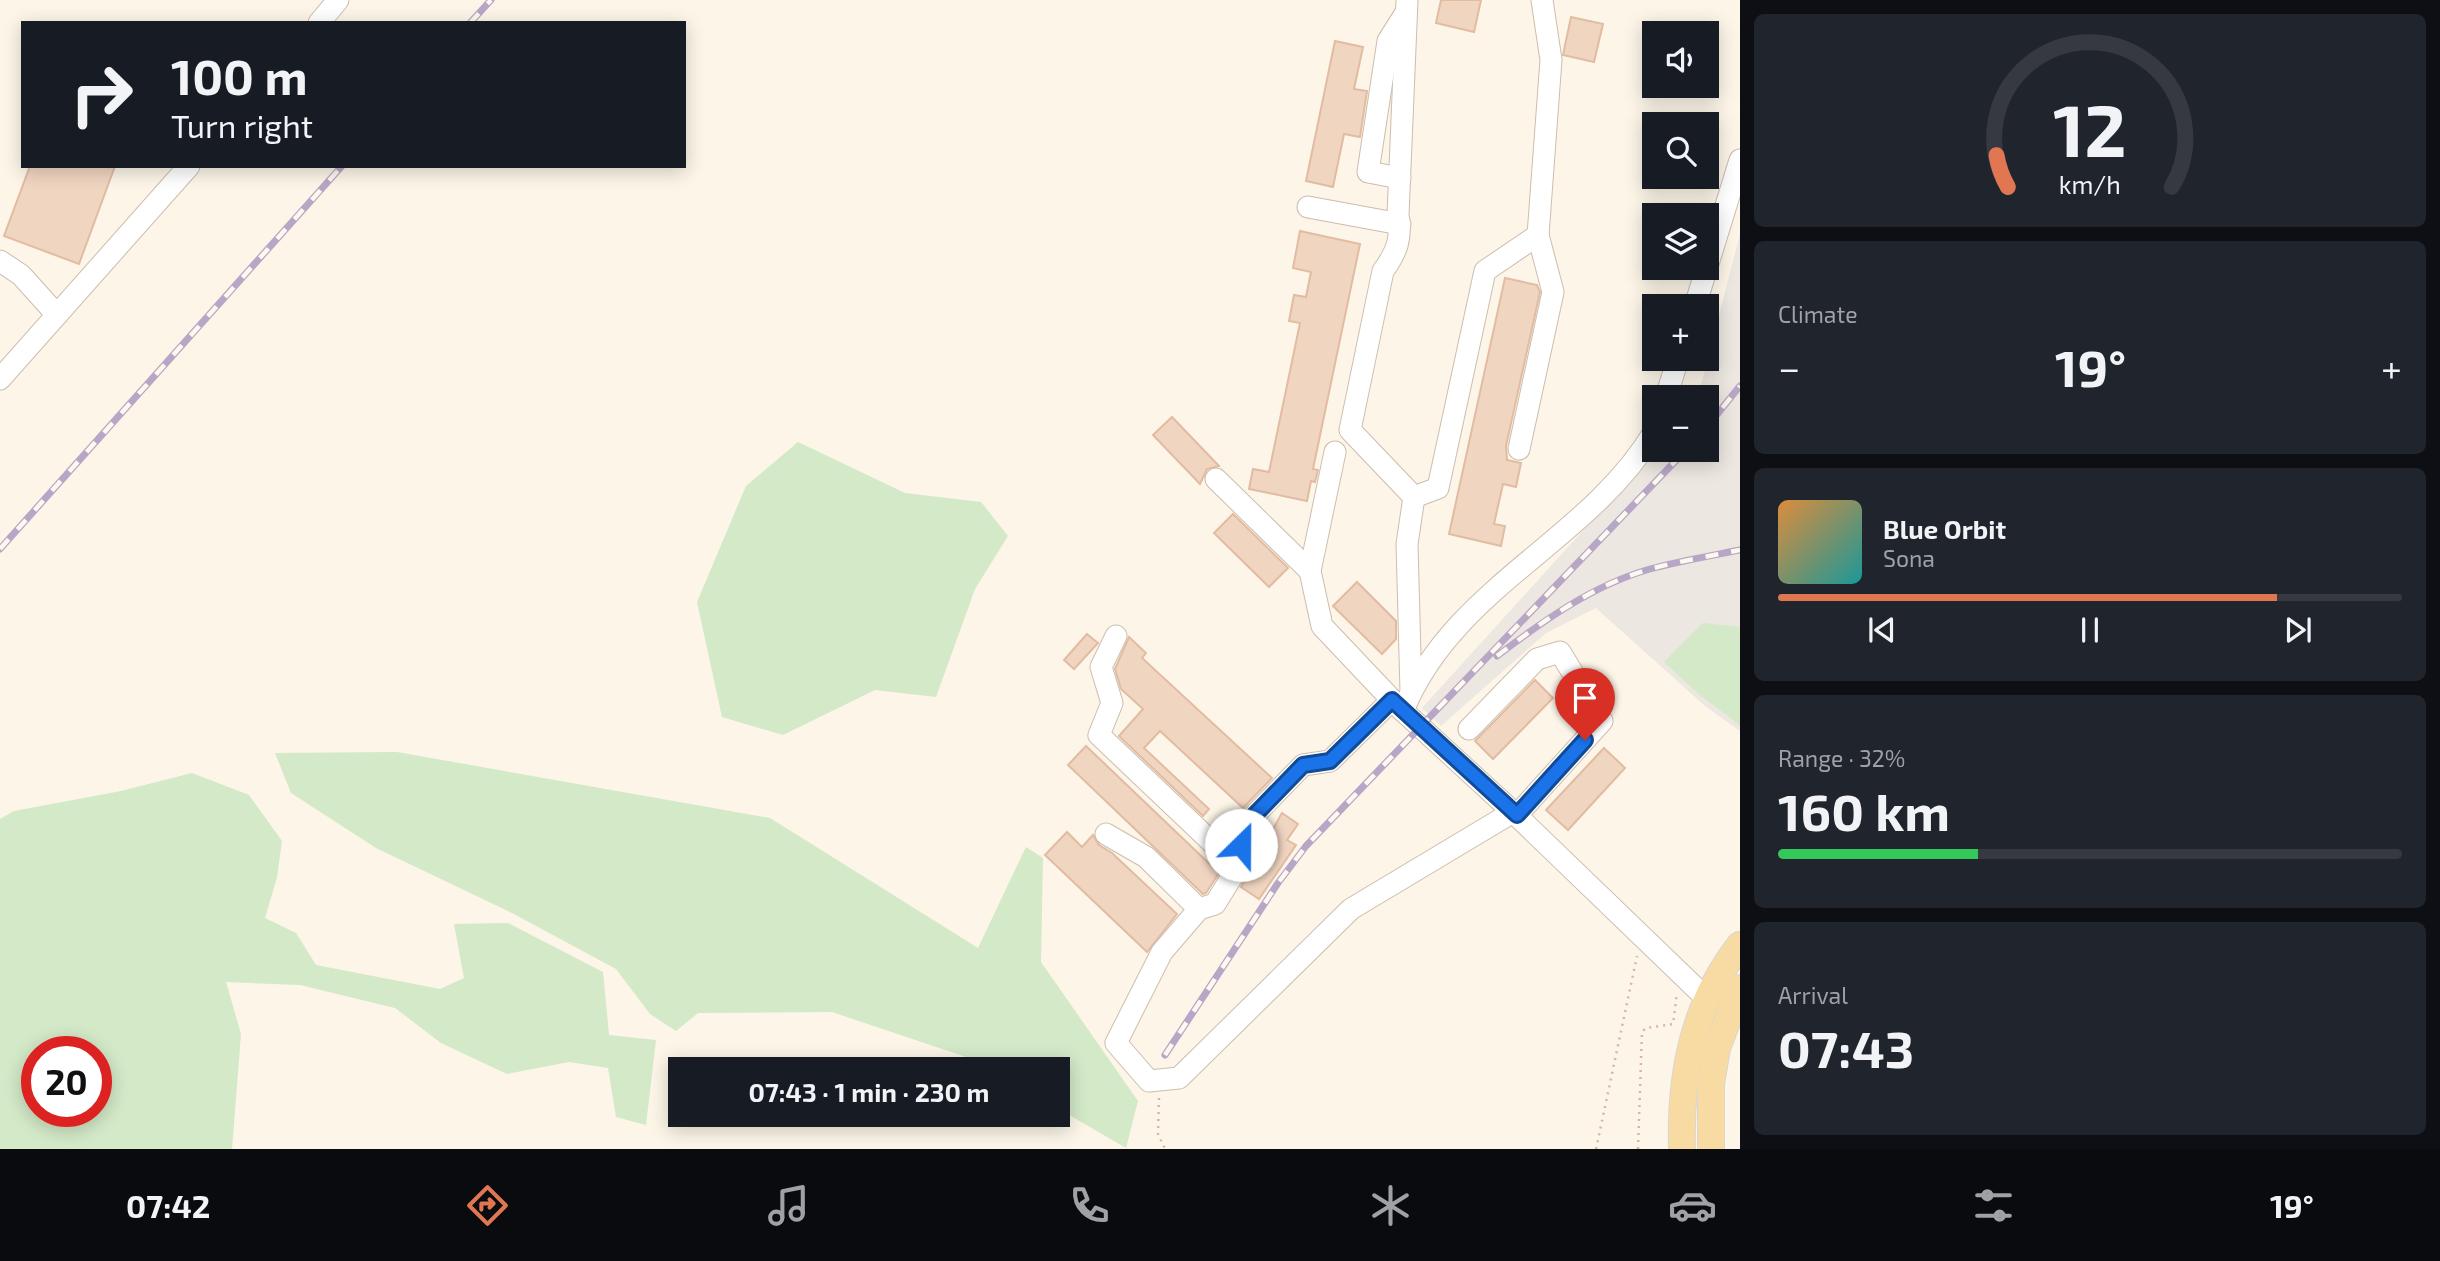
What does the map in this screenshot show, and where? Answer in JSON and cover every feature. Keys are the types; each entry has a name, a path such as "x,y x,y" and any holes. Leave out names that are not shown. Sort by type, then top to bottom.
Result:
{"main road":[{"path":"1682,1149 1685,1074 1706,998 1719,973 1740,945"},
{"path":"1711,1149 1711,1084 1717,1048 1740,989"}],"lane":[{"path":"321,21 338,0"},
{"path":"1519,449 1553,292 1538,235 1551,60 1542,0"},
{"path":"1407,6 1400,224 1396,255 1383,271 1350,430 1414,497"},
{"path":"1400,178 1367,172 1388,41 1407,6"},
{"path":"1699,294 1740,160"},
{"path":"0,379 187,168"},
{"path":"1308,207 1400,224"},
{"path":"1414,497 1438,488 1485,271 1538,235"},
{"path":"0,261 21,275 57,315"},
{"path":"1116,636 1101,667 1112,703 1099,735 1220,850 1303,765 1330,761 1402,701 1438,650 1482,599 1596,503 1632,465 1642,450"},
{"path":"1335,452 1310,571 1322,626 1706,998"},
{"path":"1216,479 1310,571"},
{"path":"1402,701 1407,544 1414,497"},
{"path":"1242,828 1241,862 1215,904 1199,909 1163,952 1116,1043 1149,1081 1179,1078 1351,909 1515,813 1602,721 1560,652 1537,659 1469,729"},
{"path":"1107,834 1146,857 1199,909"}],"path":[{"path":"1596,1149 1637,953"},
{"path":"1638,1149 1642,1032 1646,1028 1673,1024 1677,988 1686,978"},
{"path":"1160,1080 1158,1134 1166,1149"}],"shaded area":[{"path":"1740,234 1740,731 1705,706 1596,608 1546,633 1441,726 1422,708 1645,462 1719,462 1719,385 1701,385 1705,371 1719,371 1719,316"}],"green space":[{"path":"798,442 905,493 981,502 1008,536 975,589 936,697 875,690 783,735 722,717 697,602 746,486"},
{"path":"1703,623 1740,627 1740,725 1701,696 1664,662"},
{"path":"397,752 770,818 978,948 1026,847 1043,858 1041,962 1138,1101 1126,1148 1070,1115 1070,1057 966,1057 832,1012 698,1013 676,1031 650,1014 616,969 512,913 376,848 291,793 275,753"},
{"path":"192,773 249,795 282,841 277,877 265,918 296,933 316,965 440,989 464,978 454,924 508,923 603,972 609,1035 656,1040 646,1125 616,1117 608,1068 569,1062 507,1074 441,1043 395,1008 300,985 226,982 241,1034 232,1149 0,1149 0,819 14,811 121,791"}],"building":[{"path":"1441,0 1481,0 1474,32 1436,23"},
{"path":"1571,17 1603,24 1594,62 1563,55"},
{"path":"1335,41 1363,47 1354,89 1367,91 1360,137 1344,134 1333,187 1306,181"},
{"path":"29,168 114,168 79,264 4,236"},
{"path":"1300,231 1360,244 1313,469 1318,470 1315,482 1311,481 1307,501 1249,489 1253,469 1269,472 1300,323 1289,321 1294,295 1306,297 1311,272 1293,268"},
{"path":"1505,278 1537,285 1540,292 1506,446 1507,460 1521,463 1516,487 1503,484 1494,524 1505,526 1501,546 1449,534"},
{"path":"1172,417 1219,466 1207,469 1200,484 1153,435"},
{"path":"1233,514 1288,568 1269,587 1214,533"},
{"path":"1357,582 1396,621 1396,639 1382,654 1333,606"},
{"path":"1087,634 1098,643 1074,669 1064,660"},
{"path":"1129,637 1146,653 1142,658 1272,778 1243,808 1160,731 1144,748 1209,809 1203,816 1119,736 1143,709 1121,689 1115,669"},
{"path":"1535,680 1553,698 1493,759 1475,741"},
{"path":"1086,746 1219,873 1206,893 1203,894 1068,765"},
{"path":"1604,748 1625,768 1568,830 1546,810"},
{"path":"1282,813 1298,824 1287,840 1296,845 1259,899 1241,887"},
{"path":"1067,832 1082,847 1093,835 1099,845 1112,853 1177,914 1147,952 1045,855"}],"railway":[{"path":"472,21 491,0"},
{"path":"0,549 340,168"},
{"path":"1719,412 1740,386"},
{"path":"1165,1055 1278,883 1306,846 1674,462"},
{"path":"1497,656 1551,617 1609,584 1650,569 1740,550"}],"route":[{"path":"1241,845 1242,828 1303,765 1330,761 1392,700 1517,815 1585,740"}]}
